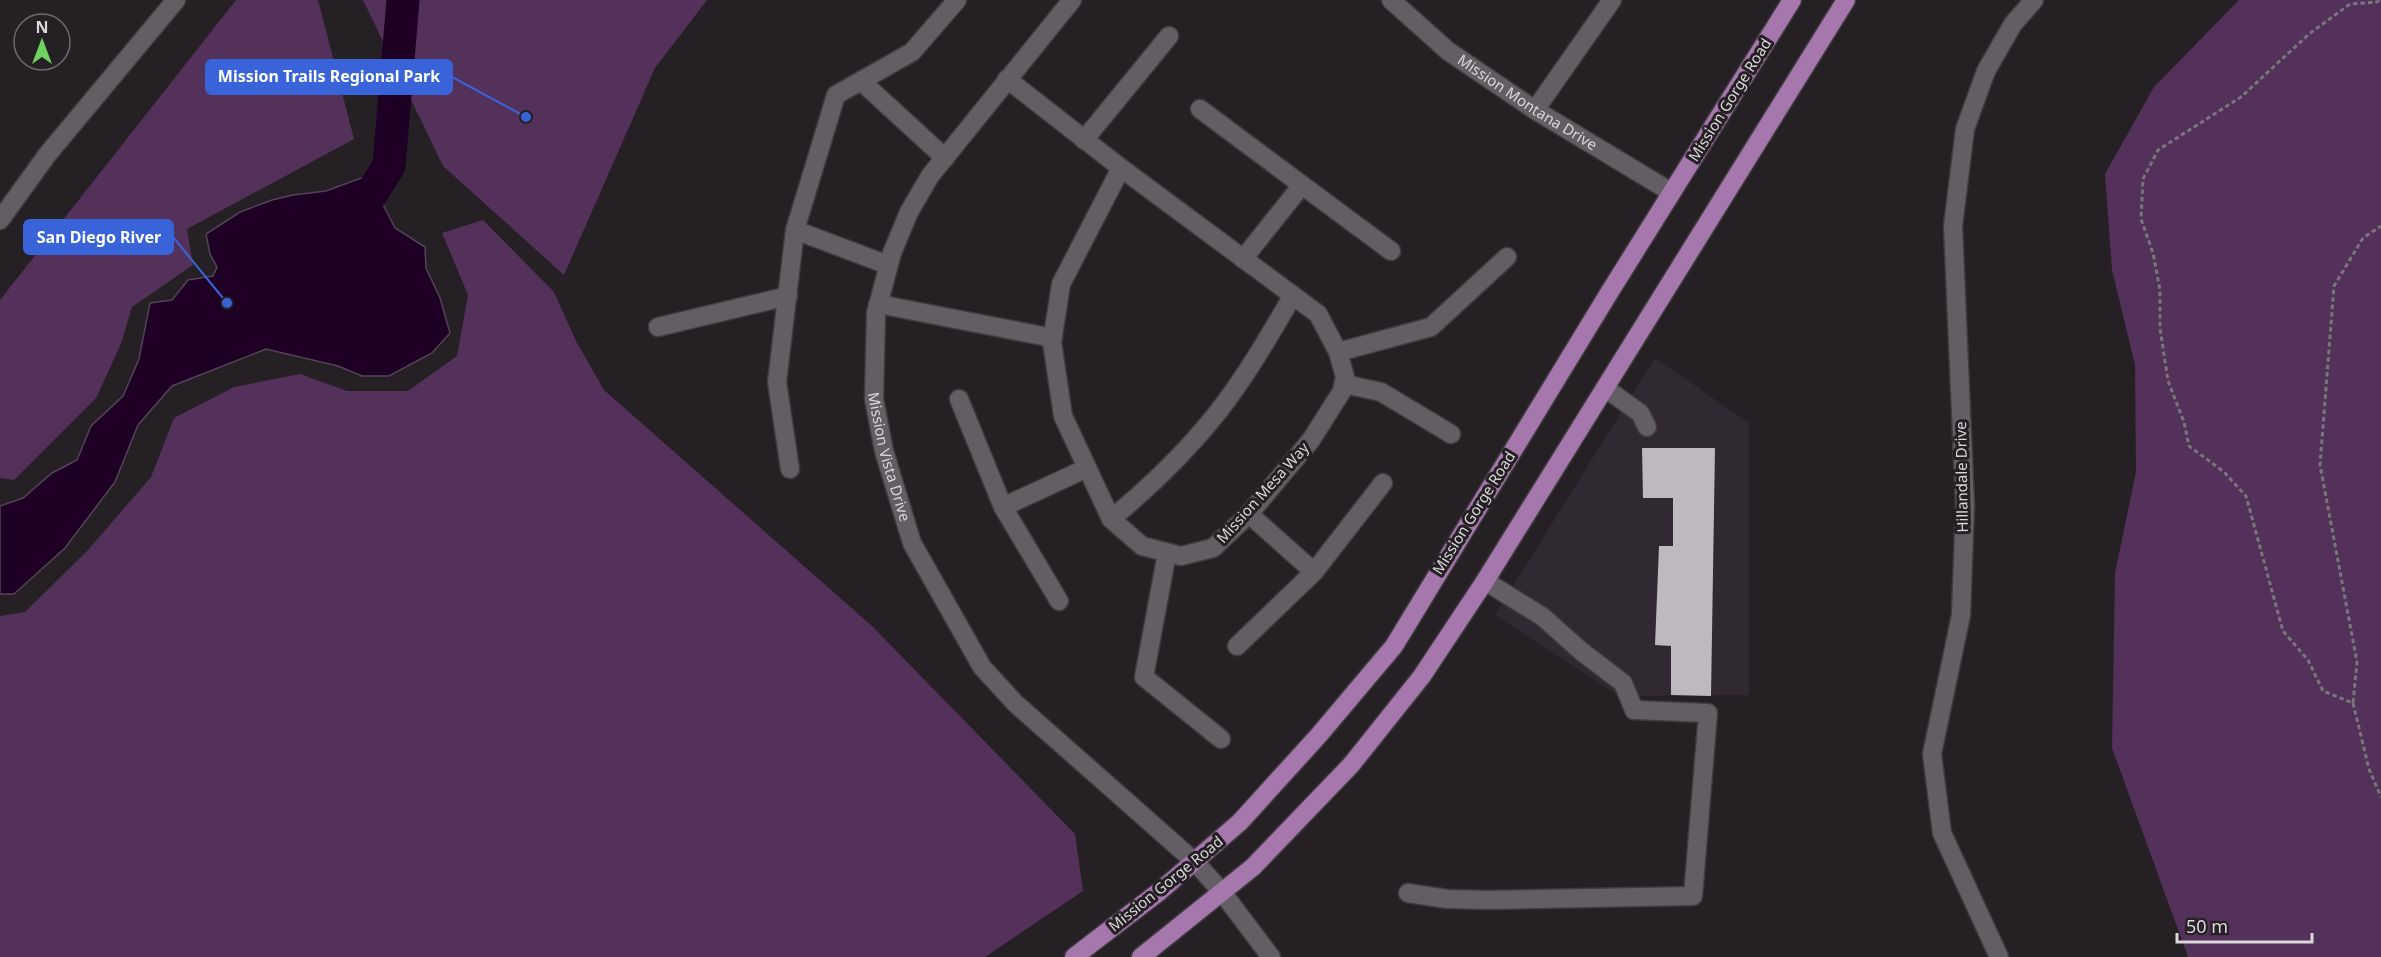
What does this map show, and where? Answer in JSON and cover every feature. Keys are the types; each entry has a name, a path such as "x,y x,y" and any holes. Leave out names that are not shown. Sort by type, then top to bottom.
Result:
{"main road":[{"name":"Mission Gorge Road","path":"1074,957 1195,862 1240,822 1319,735 1394,646 1671,192 1792,0"},
{"path":"1141,957 1253,867 1352,765 1422,676 1485,581 1846,0"}],"street":[{"path":"0,220 47,155 176,0"},
{"path":"790,469 777,381 795,230 836,95 912,52 957,0"},
{"name":"Mission Vista Drive","path":"1072,0 930,176 909,212 888,265 876,313 874,399 884,451 912,543 982,667 1015,703 1195,862 1222,892 1270,957"},
{"name":"Mission Montana Drive","path":"1391,0 1448,51 1535,110 1671,192"},
{"path":"1535,110 1612,0"},
{"name":"Hillandale Drive","path":"1999,957 1942,833 1932,753 1961,615 1965,505 1953,226 1965,129 1986,71 2013,24 2034,0"},
{"path":"1084,140 1169,36"},
{"path":"1007,79 1121,168 1318,314 1338,352 1345,377 1344,384 1381,392 1451,434"},
{"path":"861,81 945,158"},
{"path":"1200,109 1391,250"},
{"name":"Mission Mesa Way","path":"1121,168 1061,284 1053,338 1063,416 1111,519 1142,546 1181,556 1213,548 1249,514 1311,440 1342,391 1344,384"},
{"path":"1243,259 1302,185"},
{"path":"795,230 888,265"},
{"path":"1338,352 1431,327 1507,257"},
{"path":"1111,519 1147,490 1218,412 1268,338 1293,295"},
{"path":"658,327 788,296"},
{"path":"878,304 1053,338"},
{"path":"1605,388 1640,413 1647,427"},
{"path":"959,399 1004,507 1059,601"},
{"path":"1004,507 1087,468"},
{"path":"1237,646 1314,572 1383,483"},
{"path":"1249,514 1314,572"},
{"path":"1167,553 1144,677 1221,739"},
{"path":"1407,893 1447,899 1489,900 1693,896 1708,713 1634,710 1623,683 1581,651 1543,616 1485,581"}],"path":[{"path":"2353,703 2324,691 2308,660 2283,631 2246,496 2224,472 2189,446 2184,422 2168,381 2160,328 2160,290 2153,253 2141,219 2143,179 2158,150 2241,97 2309,34 2350,4 2379,0"},
{"path":"2381,226 2363,238 2334,286 2320,465 2357,662 2353,703 2369,769 2381,797"}],"shaded area":[{"path":"236,0 318,0 354,139 187,229 193,265 132,307 121,344 96,398 14,480 0,478 0,300"},
{"path":"363,0 707,0 655,68 564,275 443,166"},
{"path":"2239,0 2381,0 2381,957 2188,957 2112,748 2115,573 2136,472 2135,365 2112,270 2105,174 2154,87"},
{"path":"361,178 375,189 395,228 425,247 426,268 440,298 450,333 432,353 389,376 362,376 338,366 266,349 172,386 138,425 115,482 65,548 14,594 0,594 0,506 23,498 52,473 77,460 91,426 123,396 139,359 150,303 172,300 188,280 213,276 217,267 210,254 206,234 240,212 272,200 326,191"},
{"path":"483,220 554,292 576,341 604,390 872,626 1075,834 1083,891 985,957 0,957 0,616 25,612 88,550 151,477 174,418 234,387 300,374 347,391 408,391 457,356 468,295 442,233"},
{"path":"1655,358 1749,423 1749,695 1619,696 1495,615"}],"building":[{"path":"1642,448 1715,448 1711,696 1671,695 1671,646 1655,645 1659,546 1673,546 1673,498 1643,498"}],"waterway":[{"path":"345,221 361,210 389,166 403,0"}],"place":[{"name":"Mission Trails Regional Park","path":"526,117"},
{"name":"San Diego River","path":"227,303"}]}
